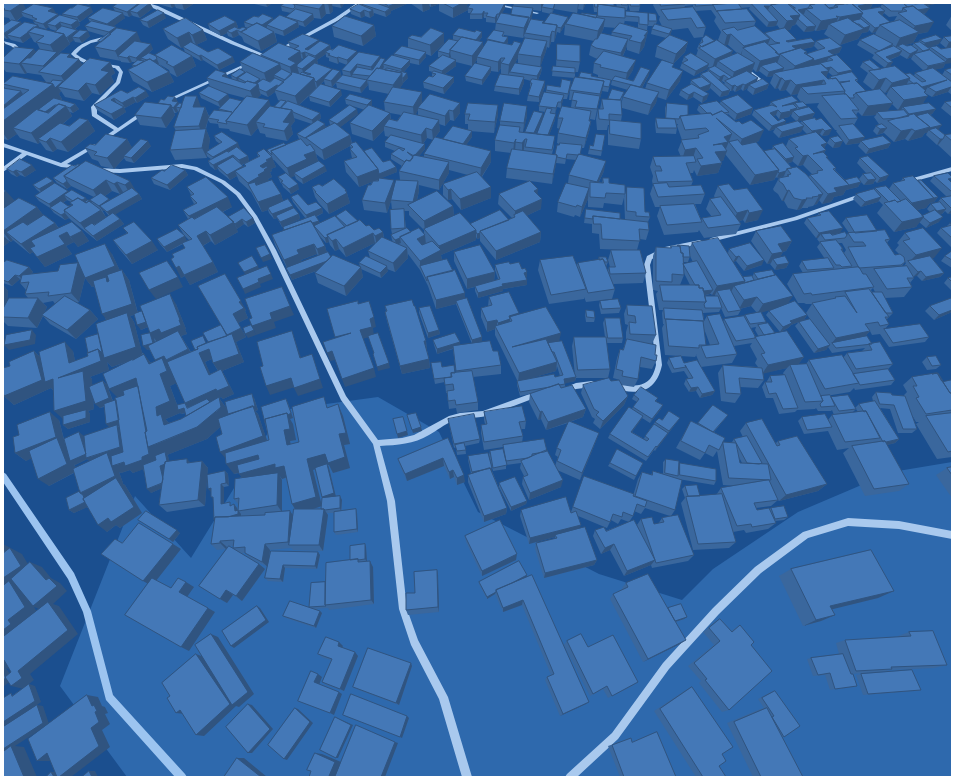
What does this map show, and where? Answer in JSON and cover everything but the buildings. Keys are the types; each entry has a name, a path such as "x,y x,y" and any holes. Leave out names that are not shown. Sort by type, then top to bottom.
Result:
{"street":[{"path":"144,3 156,7 233,43 266,56"},
{"path":"260,59 337,19 360,3"},
{"path":"488,3 537,13"},
{"path":"118,37 99,39 77,47 70,54 78,60 117,67 121,72 118,82 94,107 94,115 118,130"},
{"path":"3,42 13,45 21,52 26,54"},
{"path":"15,57 21,52"},
{"path":"163,102 254,62"},
{"path":"739,63 763,83"},
{"path":"61,165 83,153 150,109"},
{"path":"3,145 61,165 87,169 120,170 182,166 195,168 223,182 238,194 255,217 273,250 343,398 376,443 391,501 403,609 414,642 443,697 467,777"},
{"path":"3,170 26,153"},
{"path":"902,183 952,169"},
{"path":"610,385 637,389 651,384 658,376 659,365 647,265 649,258 657,252 672,247 725,238 795,219 872,192"},
{"path":"559,392 576,386 597,383"},
{"path":"376,443 402,442 415,438 453,418 481,414 543,393"},
{"path":"570,777 614,736 666,666 716,611 758,570 806,535 848,522 899,525 952,535"}],"shaded area":[{"path":"378,397 439,432 478,512 599,574 682,600 713,569 798,512 892,472 952,462 952,777 127,777 60,686 135,496 191,558 282,410"}],"waterway":[{"path":"3,476 71,576 87,611 109,697 182,777"}]}
